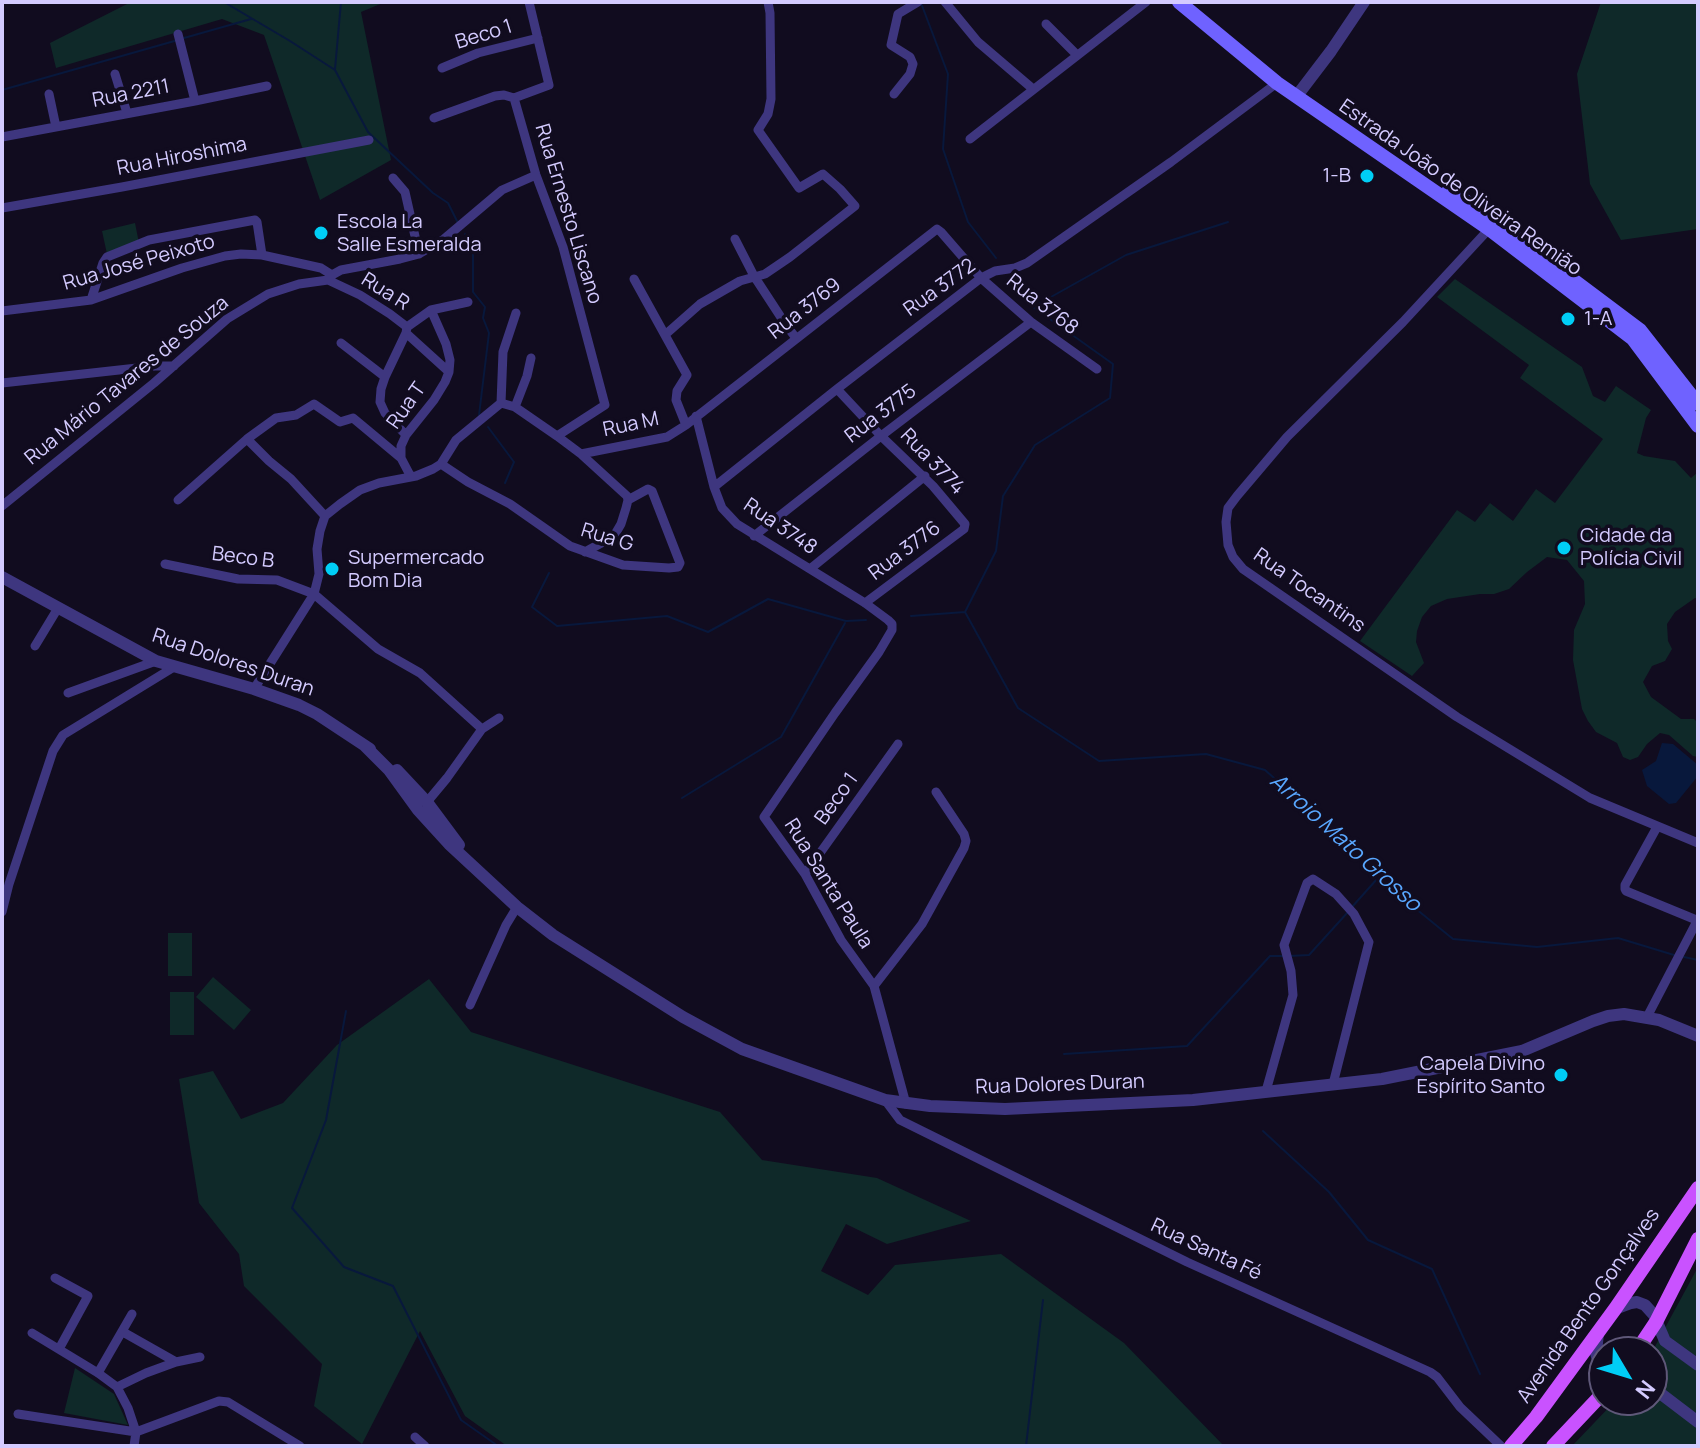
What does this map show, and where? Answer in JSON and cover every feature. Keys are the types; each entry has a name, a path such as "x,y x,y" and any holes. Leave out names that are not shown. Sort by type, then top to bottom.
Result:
{"main road":[{"name":"Estrada João de Oliveira Remião","path":"1179,2 1277,83 1298,93 1492,219 1640,330 1698,404"},
{"name":"Estrada João de Oliveira Remião","path":"1193,2 1298,93 1489,229 1633,339 1698,426"},
{"name":"Avenida Bento Gonçalves","path":"1511,1446 1598,1333 1698,1188"},
{"path":"1647,1336 1698,1239"},
{"path":"1553,1446 1588,1409"}],"street":[{"path":"434,118 495,96 514,98 549,85 529,2"},
{"path":"666,334 700,304 740,281 765,274 855,206 823,174 799,188 758,130 768,114 771,99 768,2"},
{"path":"894,94 910,74 913,64 910,57 891,45 898,14 918,2"},
{"path":"945,2 978,42 1033,89"},
{"path":"970,139 1146,2"},
{"path":"1298,93 1364,2"},
{"path":"1046,24 1077,55"},
{"path":"178,34 195,101"},
{"name":"Beco 1","path":"442,68 478,53 538,38"},
{"path":"115,74 127,113"},
{"name":"Rua 3772","path":"714,487 981,278 1027,263 1277,83"},
{"name":"Rua 2211","path":"2,137 267,86"},
{"path":"49,94 56,127"},
{"name":"Rua Ernesto Liscano","path":"514,98 536,175 563,247 605,405 557,436"},
{"name":"Rua Hiroshima","path":"2,208 369,140"},
{"name":"Rua Mário Tavares de Souza","path":"2,506 227,319 268,294 330,277 341,270 419,254 444,239 502,190 536,175"},
{"path":"393,178 405,192 419,254"},
{"path":"91,300 107,257 149,240 255,220 262,255"},
{"name":"Rua 3768","path":"937,229 981,278 1031,322 1097,369"},
{"name":"Rua 3769","path":"696,416 937,229"},
{"name":"Rua Tocantins","path":"1489,229 1403,322 1287,437 1237,496 1228,508 1228,545 1243,569 1457,717 1590,798 1698,843"},
{"path":"735,239 754,276 796,338"},
{"name":"Rua José Peixoto","path":"2,311 91,300 182,268 241,254 262,255 321,268 330,277"},
{"name":"Rua R","path":"330,277 390,314 449,372"},
{"path":"634,279 687,375 677,391 676,400 686,425 696,416"},
{"path":"406,435 385,413 380,402 385,377 406,330 431,310 468,302"},
{"name":"Rua T","path":"411,477 401,458 401,446 434,400 449,372 446,344 431,310"},
{"path":"254,689 314,594 319,574 317,549 325,516 360,490 411,477 441,464 456,440 501,403 503,352 516,313"},
{"name":"Rua 3775","path":"754,536 1031,322"},
{"path":"341,343 385,377"},
{"path":"515,407 531,358"},
{"path":"2,383 174,366"},
{"name":"Rua 3774","path":"837,389 881,436 925,476 965,527"},
{"path":"501,403 515,407 557,436 623,491 628,500 614,536 585,552"},
{"path":"178,500 247,439 276,418 296,415 314,404 340,422 353,418 401,458"},
{"name":"Rua 3748","path":"696,416 722,508 754,536 848,592"},
{"name":"Rua M","path":"581,454 667,437 686,425"},
{"path":"247,439 291,479 325,516"},
{"name":"Rua G","path":"441,464 468,482 498,496 570,546 623,565 678,567 680,563 652,491 648,489 628,500"},
{"path":"810,569 925,476"},
{"name":"Rua 3776","path":"865,603 965,527"},
{"name":"Beco B","path":"165,564 238,579 277,580 314,594"},
{"name":"Rua Dolores Duran","path":"2,577 156,661 254,689 317,714 399,772 421,808 476,867 517,907 553,935 683,1017 742,1049 885,1100 906,1104 1005,1109 1193,1100 1382,1079 1522,1051 1608,1016 1624,1014 1659,1020 1698,1036"},
{"name":"Rua Santa Paula","path":"848,592 888,620 892,630 764,817 805,874 841,940 874,986 906,1104"},
{"path":"314,594 378,649 420,673 482,729"},
{"path":"35,646 58,608"},
{"path":"68,693 156,661"},
{"path":"2,912 53,751 63,735 174,667"},
{"path":"421,808 482,729 499,718"},
{"name":"Beco 1","path":"805,874 898,744"},
{"path":"874,986 922,924 964,848 964,834 936,792"},
{"path":"1647,1017 1697,921 1625,889 1657,827"},
{"path":"1266,1091 1293,995 1284,945 1307,883 1313,879 1336,894 1354,914 1369,942 1333,1084"},
{"path":"470,1005 517,907"},
{"name":"Rua Santa Fé","path":"885,1100 900,1120 1187,1262 1430,1372 1460,1407 1501,1446"},
{"path":"55,1278 88,1296 59,1349"},
{"path":"1615,1309 1637,1302 1651,1310 1665,1341 1698,1365"},
{"path":"98,1373 132,1314"},
{"path":"123,1332 176,1362"},
{"path":"32,1333 117,1387 136,1432 134,1446"},
{"path":"117,1387 176,1362 200,1357"},
{"path":"1668,1399 1698,1422"},
{"path":"18,1414 136,1432 219,1401 228,1402 300,1446"},
{"path":"415,1437 425,1446"}],"green space":[{"path":"131,2 385,2 361,12 391,160 320,200 264,35 222,19 56,68 50,43"},
{"path":"1601,2 1698,2 1698,229 1621,240 1590,184 1577,74"},
{"path":"135,223 139,243 107,254 102,231"},
{"name":"Cidade da Polícia Civil","path":"1455,279 1582,367 1593,396 1605,402 1616,386 1651,410 1637,453 1675,461 1691,478 1698,472 1698,599 1675,612 1667,624 1672,649 1665,661 1652,666 1643,682 1651,697 1681,719 1694,719 1698,723 1698,757 1669,735 1660,733 1638,757 1630,760 1623,757 1617,743 1596,732 1588,721 1582,709 1573,660 1574,630 1585,604 1584,581 1567,560 1547,557 1509,589 1494,594 1447,599 1431,606 1422,617 1417,631 1416,642 1424,663 1412,676 1360,641 1457,510 1475,522 1490,503 1513,521 1536,489 1555,503 1603,439 1520,378 1529,365 1437,297"},
{"path":"168,933 192,933 192,976 168,976"},
{"path":"213,977 251,1010 234,1030 196,997"},
{"path":"429,979 471,1032 720,1112 762,1160 877,1178 971,1221 887,1244 846,1224 821,1271 868,1295 895,1265 1001,1254 1124,1343 1224,1446 507,1446 465,1416 420,1331 362,1444 314,1406 322,1364 244,1286 239,1254 199,1203 179,1079 213,1071 241,1119 283,1103 337,1045"},
{"path":"170,992 194,992 194,1035 170,1035"},
{"path":"1698,1267 1698,1446 1572,1446 1601,1416 1668,1416 1668,1336 1661,1336"},
{"path":"75,1368 114,1394 128,1425 64,1413"}],"water":[{"path":"1662,743 1673,744 1698,765 1698,776 1676,803 1669,804 1647,786 1642,770 1656,761"}],"waterway":[{"name":"Arroio Mato Grosso","path":"224,2 335,70 368,132 433,193 448,203 458,223"},
{"path":"335,69 341,2"},
{"path":"921,3 948,74 943,149 968,222 996,258"},
{"path":"184,38 251,19"},
{"path":"2,90 178,40"},
{"path":"1033,307 1126,255 1228,222"},
{"name":"Arroio Mato Grosso","path":"465,234 473,245 473,292 485,307 483,318 489,333 479,415"},
{"path":"965,612 996,551 1003,496 1035,445 1110,398 1113,364 1033,307 1016,284"},
{"name":"Arroio Mato Grosso","path":"488,427 514,462 505,483"},
{"name":"Arroio Mato Grosso","path":"549,573 532,607 557,626 667,616 708,632 768,599 846,621 866,620"},
{"name":"Arroio Mato Grosso","path":"911,616 965,612 1018,708 1099,761 1206,754 1265,770 1317,816 1378,878 1453,939 1537,947 1618,938 1674,955"},
{"path":"682,798 781,737 845,623"},
{"path":"1352,907 1377,879"},
{"path":"1289,956 1309,955 1348,912"},
{"path":"1064,1054 1187,1046 1270,956 1283,956"},
{"name":"Arroio Mato Grosso","path":"1684,957 1698,960"},
{"path":"346,1011 326,1120 292,1208 344,1267 393,1286 461,1420 498,1446"},
{"path":"1263,1131 1329,1192 1368,1240 1432,1269 1480,1374"},
{"path":"1026,1446 1043,1300"}],"place":[{"name":"1-B","path":"1367,176"},
{"name":"Escola La Salle Esmeralda","path":"321,233"},
{"name":"1-A","path":"1568,319"},
{"name":"Cidade da Polícia Civil","path":"1564,548"},
{"name":"Supermercado Bom Dia","path":"332,569"},
{"name":"Capela Divino Espírito Santo","path":"1561,1075"}]}
